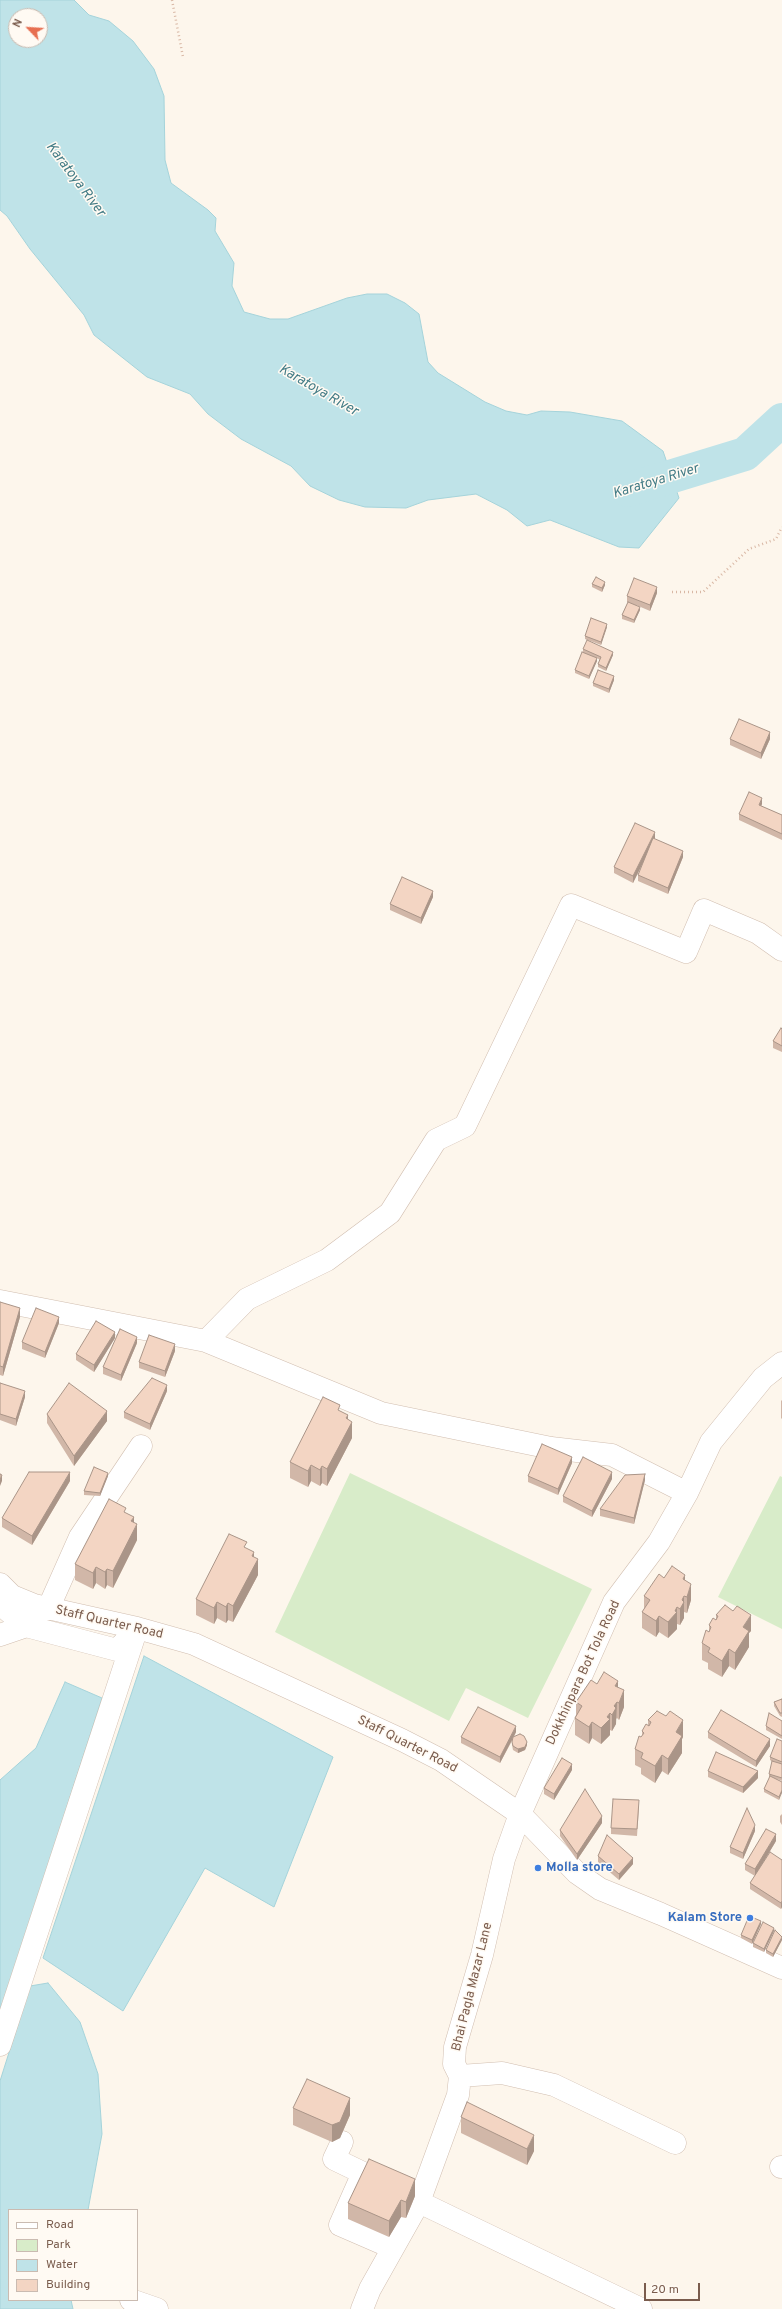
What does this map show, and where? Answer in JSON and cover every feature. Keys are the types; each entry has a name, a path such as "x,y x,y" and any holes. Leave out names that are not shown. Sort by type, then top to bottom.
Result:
{"street":[{"path":"206,1341 247,1299 328,1260 390,1213 436,1140 465,1126 571,905 686,952 704,910 758,933 782,950"},
{"path":"0,1301 206,1341 381,1413 551,1448 612,1455 687,1492"},
{"name":"Dokkhinpara Bot Tola Road","path":"520,1814 614,1602 659,1542 687,1492 710,1442 763,1378 782,1363"},
{"path":"0,1635 36,1619 80,1537 142,1446"},
{"name":"Staff Quarter Road","path":"0,1584 20,1600 36,1619 137,1628 194,1644 402,1740 441,1760 520,1814 577,1873 600,1889 668,1917 782,1968"},
{"path":"0,1604 117,1650 137,1628"},
{"path":"0,2045 137,1628"},
{"name":"Bhai Pagla Mazar Lane","path":"362,2309 370,2289 419,2202 458,2094 460,2076 454,2064 455,2046 482,1955 504,1859 520,1814"},
{"path":"460,2076 502,2073 554,2085 675,2143"},
{"path":"342,2142 334,2159 363,2173 340,2225 393,2248"},
{"path":"419,2202 641,2309"},
{"path":"134,2301 157,2309"}],"path":[{"path":"172,0 183,57"},
{"path":"672,592 703,592 749,550 776,539 782,527"}],"green space":[{"path":"350,1473 592,1589 528,1718 466,1688 449,1721 275,1632"},
{"path":"780,1476 782,1477 782,1629 718,1597"}],"water":[{"path":"0,0 74,0 89,15 109,21 133,41 154,69 164,96 165,160 171,183 208,210 216,218 215,231 234,263 232,286 244,312 270,319 288,319 347,298 367,294 387,294 405,303 419,314 428,362 438,373 485,402 506,411 527,415 541,411 570,412 622,421 663,451 679,498 639,548 619,547 550,520 527,526 507,510 476,494 428,500 406,508 365,507 339,500 310,486 291,466 241,439 208,414 190,394 147,377 94,335 84,315 30,249 7,216 0,210"},
{"path":"144,1656 333,1757 274,1907 205,1868 123,2011 43,1958"},
{"path":"65,1682 102,1698 0,2015 0,1780 36,1748"},
{"path":"48,1983 80,2022 98,2074 102,2134 88,2209 8,2209 8,2301 71,2301 73,2309 0,2309 0,2081 30,1986"}],"building":[{"path":"596,577 605,582 602,588 592,584"},
{"path":"634,578 657,587 650,605 627,596"},
{"path":"628,602 640,607 634,620 622,615"},
{"path":"591,618 607,624 601,642 585,636"},
{"path":"587,640 613,652 606,668 598,664 601,657 583,649"},
{"path":"582,652 597,658 589,676 575,670"},
{"path":"598,670 614,676 609,689 593,683"},
{"path":"739,719 770,732 761,753 730,739"},
{"path":"749,792 762,798 759,805 782,815 782,834 739,814"},
{"path":"635,823 655,832 633,876 614,867"},
{"path":"653,838 683,851 668,888 638,875"},
{"path":"402,877 433,891 421,918 390,904"},
{"path":"781,1028 782,1029 782,1046 773,1041"},
{"path":"0,1302 20,1308 3,1367 0,1366"},
{"path":"36,1308 59,1317 45,1352 22,1342"},
{"path":"96,1321 115,1332 94,1365 76,1354"},
{"path":"120,1329 137,1337 121,1375 103,1367"},
{"path":"149,1335 175,1344 165,1371 139,1362"},
{"path":"152,1378 167,1385 150,1424 124,1412"},
{"path":"0,1383 25,1391 16,1419 0,1414"},
{"path":"69,1383 107,1411 74,1456 47,1414"},
{"path":"323,1397 340,1405 338,1410 348,1415 346,1418 352,1422 327,1469 322,1466 320,1470 311,1465 308,1471 290,1462"},
{"path":"542,1444 572,1457 558,1489 528,1476"},
{"path":"583,1457 612,1472 592,1511 563,1496"},
{"path":"94,1467 108,1473 100,1493 84,1491"},
{"path":"29,1472 70,1472 32,1536 2,1518"},
{"path":"645,1474 634,1518 600,1509 625,1475"},
{"path":"109,1499 126,1508 124,1512 134,1517 131,1521 137,1524 113,1571 107,1569 105,1572 96,1567 93,1573 75,1564"},
{"path":"229,1534 247,1542 244,1547 254,1552 252,1556 258,1559 233,1606 228,1603 226,1607 217,1602 214,1608 196,1599"},
{"path":"672,1566 685,1575 683,1579 691,1584 687,1597 684,1596 682,1600 684,1602 680,1609 677,1607 675,1611 677,1612 668,1622 659,1616 656,1621 642,1612 650,1600 644,1596 659,1574 664,1578"},
{"path":"725,1605 733,1611 737,1606 751,1615 743,1627 749,1631 735,1653 729,1649 722,1661 708,1652 710,1648 702,1643 706,1630 709,1632 711,1627 709,1625 713,1618 716,1620 718,1616 716,1615"},
{"path":"604,1672 618,1681 615,1686 624,1690 619,1703 617,1702 614,1706 616,1708 612,1715 610,1713 607,1717 610,1719 601,1728 592,1722 589,1727 575,1718 582,1706 576,1702 591,1680 597,1684"},
{"path":"782,1699 782,1713 780,1713 774,1702"},
{"path":"478,1707 516,1726 500,1757 461,1737"},
{"path":"721,1710 770,1739 756,1761 708,1732"},
{"path":"657,1711 666,1716 670,1711 683,1720 676,1732 682,1736 668,1759 662,1755 655,1766 641,1758 643,1753 635,1749 639,1736 641,1737 644,1733 642,1731 646,1724 649,1726 651,1722 648,1720"},
{"path":"769,1713 782,1721 782,1736 766,1726"},
{"path":"520,1734 524,1736 527,1742 525,1747 518,1749 513,1746 512,1742 513,1737"},
{"path":"777,1739 782,1741 782,1762 770,1757"},
{"path":"716,1752 758,1771 743,1787 708,1771"},
{"path":"562,1758 572,1764 554,1794 544,1788"},
{"path":"772,1761 782,1764 782,1778 769,1774"},
{"path":"770,1776 782,1782 782,1790 779,1797 764,1789"},
{"path":"585,1789 602,1816 577,1854 560,1830"},
{"path":"613,1799 639,1800 637,1829 611,1828"},
{"path":"747,1808 755,1825 743,1853 730,1847"},
{"path":"766,1829 776,1834 755,1869 745,1864"},
{"path":"607,1835 633,1858 619,1874 598,1856"},
{"path":"770,1852 782,1860 781,1903 750,1883"},
{"path":"749,1916 761,1921 752,1940 741,1935"},
{"path":"763,1922 774,1928 764,1949 753,1943"},
{"path":"775,1930 782,1937 773,1954 766,1950"},
{"path":"307,2079 350,2098 340,2122 332,2125 293,2108"},
{"path":"467,2102 534,2135 527,2149 461,2117"},
{"path":"369,2159 415,2179 406,2202 401,2200 389,2221 348,2203"}],"waterway":[{"name":"Karatoya River","path":"627,490 745,454 782,420"}],"place":[{"name":"Molla store","path":"538,1868"},
{"name":"Kalam Store","path":"750,1918"}]}
